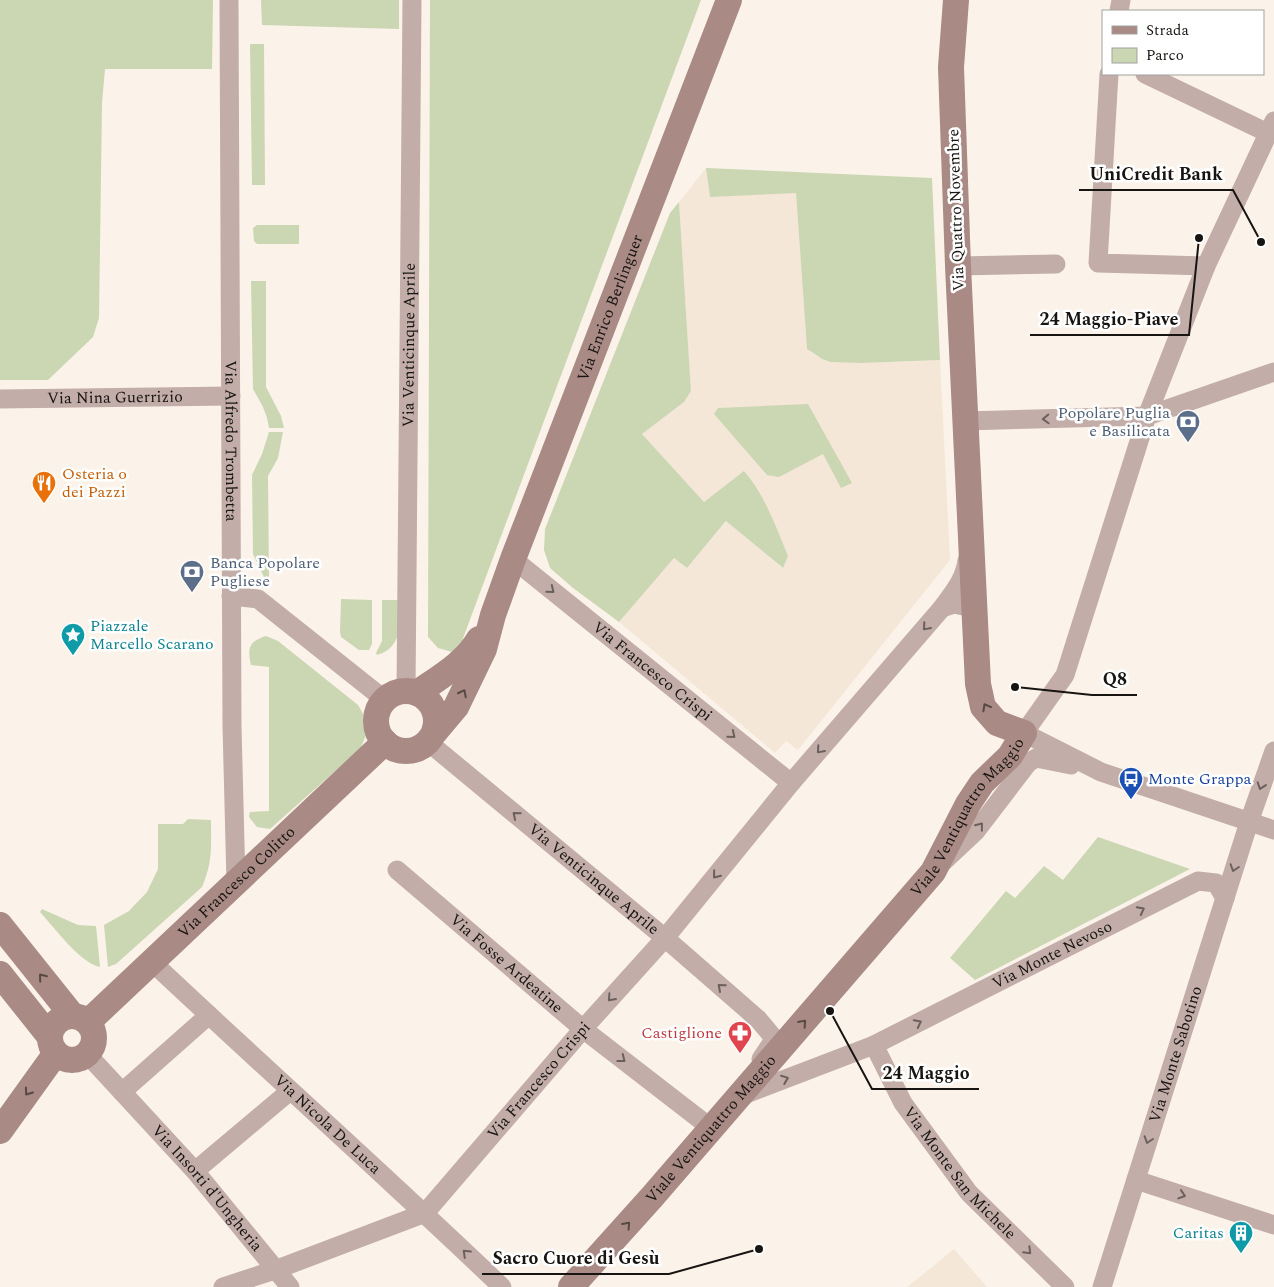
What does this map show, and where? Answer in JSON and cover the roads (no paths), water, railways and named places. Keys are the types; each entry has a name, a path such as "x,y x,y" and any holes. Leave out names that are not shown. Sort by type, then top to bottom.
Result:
{"main road":[{"name":"Via Enrico Berlinguer","path":"431,737 456,707 484,649 493,615 513,559 729,0"},
{"name":"Via Quattro Novembre","path":"956,0 951,67 958,266 978,684 983,707 997,723 1024,733"},
{"name":"Via Enrico Berlinguer","path":"403,694 451,670 463,660 475,645 493,615"},
{"path":"403,694 427,699 434,709 437,721 431,737 418,749 406,751 394,749 384,742 378,732 376,721 378,710 403,694"},
{"name":"Viale Ventiquattro Maggio","path":"571,1287 740,1096 933,872 968,804 982,783 1010,756 1024,733"},
{"name":"Via Francesco Colitto","path":"80,1019 152,962 384,742"},
{"path":"0,925 94,1033 91,1049 88,1054 73,1060 66,1059 53,1045 0,974"},
{"path":"0,1130 53,1045 51,1030 58,1021 80,1019"}],"street":[{"name":"Via Alfredo Trombetta","path":"229,0 232,726 236,883"},
{"name":"Via Venticinque Aprile","path":"403,694 412,0"},
{"path":"1108,75 1098,263 1206,266"},
{"path":"1147,75 1271,127"},
{"name":"Viale Ventiquattro Maggio","path":"1024,733 1065,675 1147,416 1206,266 1271,127"},
{"path":"958,266 1056,264"},
{"path":"966,421 1147,416 1274,372"},
{"name":"Via Nina Guerrizio","path":"0,399 231,396"},
{"name":"Via Quattro Novembre","path":"942,608 960,583 966,567 971,531"},
{"name":"Via Francesco Crispi","path":"513,559 791,784"},
{"path":"231,596 258,599 403,694"},
{"path":"942,608 954,604 968,608 975,620"},
{"name":"Via Francesco Crispi","path":"223,1287 276,1270 425,1213 583,1029 665,938 791,784 942,608"},
{"path":"1024,733 1102,772"},
{"name":"Via Venticinque Aprile","path":"431,737 758,1019 773,1037 772,1044 743,1084 740,1096"},
{"name":"Via Monte Sabotino","path":"1102,1287 1249,822 1274,751"},
{"path":"933,872 976,831 1028,763 1036,758 1048,759 1102,772 1274,830"},
{"name":"Via Fosse Ardeatine","path":"397,870 583,1029 711,1128"},
{"name":"Via Monte Nevoso","path":"874,1045 1198,881 1216,883 1225,898"},
{"name":"Via Nicola De Luca","path":"152,962 290,1091 425,1213 502,1287"},
{"path":"122,1092 209,1015"},
{"path":"740,1096 874,1045"},
{"name":"Via Monte San Michele","path":"874,1045 903,1103 969,1193 1065,1287"},
{"name":"Via Insorti d'Ungheria","path":"88,1054 195,1171 290,1287"},
{"path":"195,1171 290,1091"},
{"path":"1136,1180 1274,1225"}],"place":[{"name":"24 Maggio-Piave","path":"1199,238"},
{"name":"UniCredit Bank","path":"1261,242"},
{"name":"Popolare Puglia e Basilicata","path":"1188,443"},
{"name":"Osteria o dei Pazzi","path":"44,504"},
{"name":"Banca Popolare Pugliese","path":"192,593"},
{"name":"Piazzale Marcello Scarano","path":"73,656"},
{"name":"Q8","path":"1015,687"},
{"name":"Monte Grappa","path":"1131,800"},
{"name":"24 Maggio","path":"830,1011"},
{"name":"Castiglione","path":"740,1054"},
{"name":"Sacro Cuore di Gesù","path":"759,1249"},
{"name":"Caritas","path":"1241,1254"}]}
